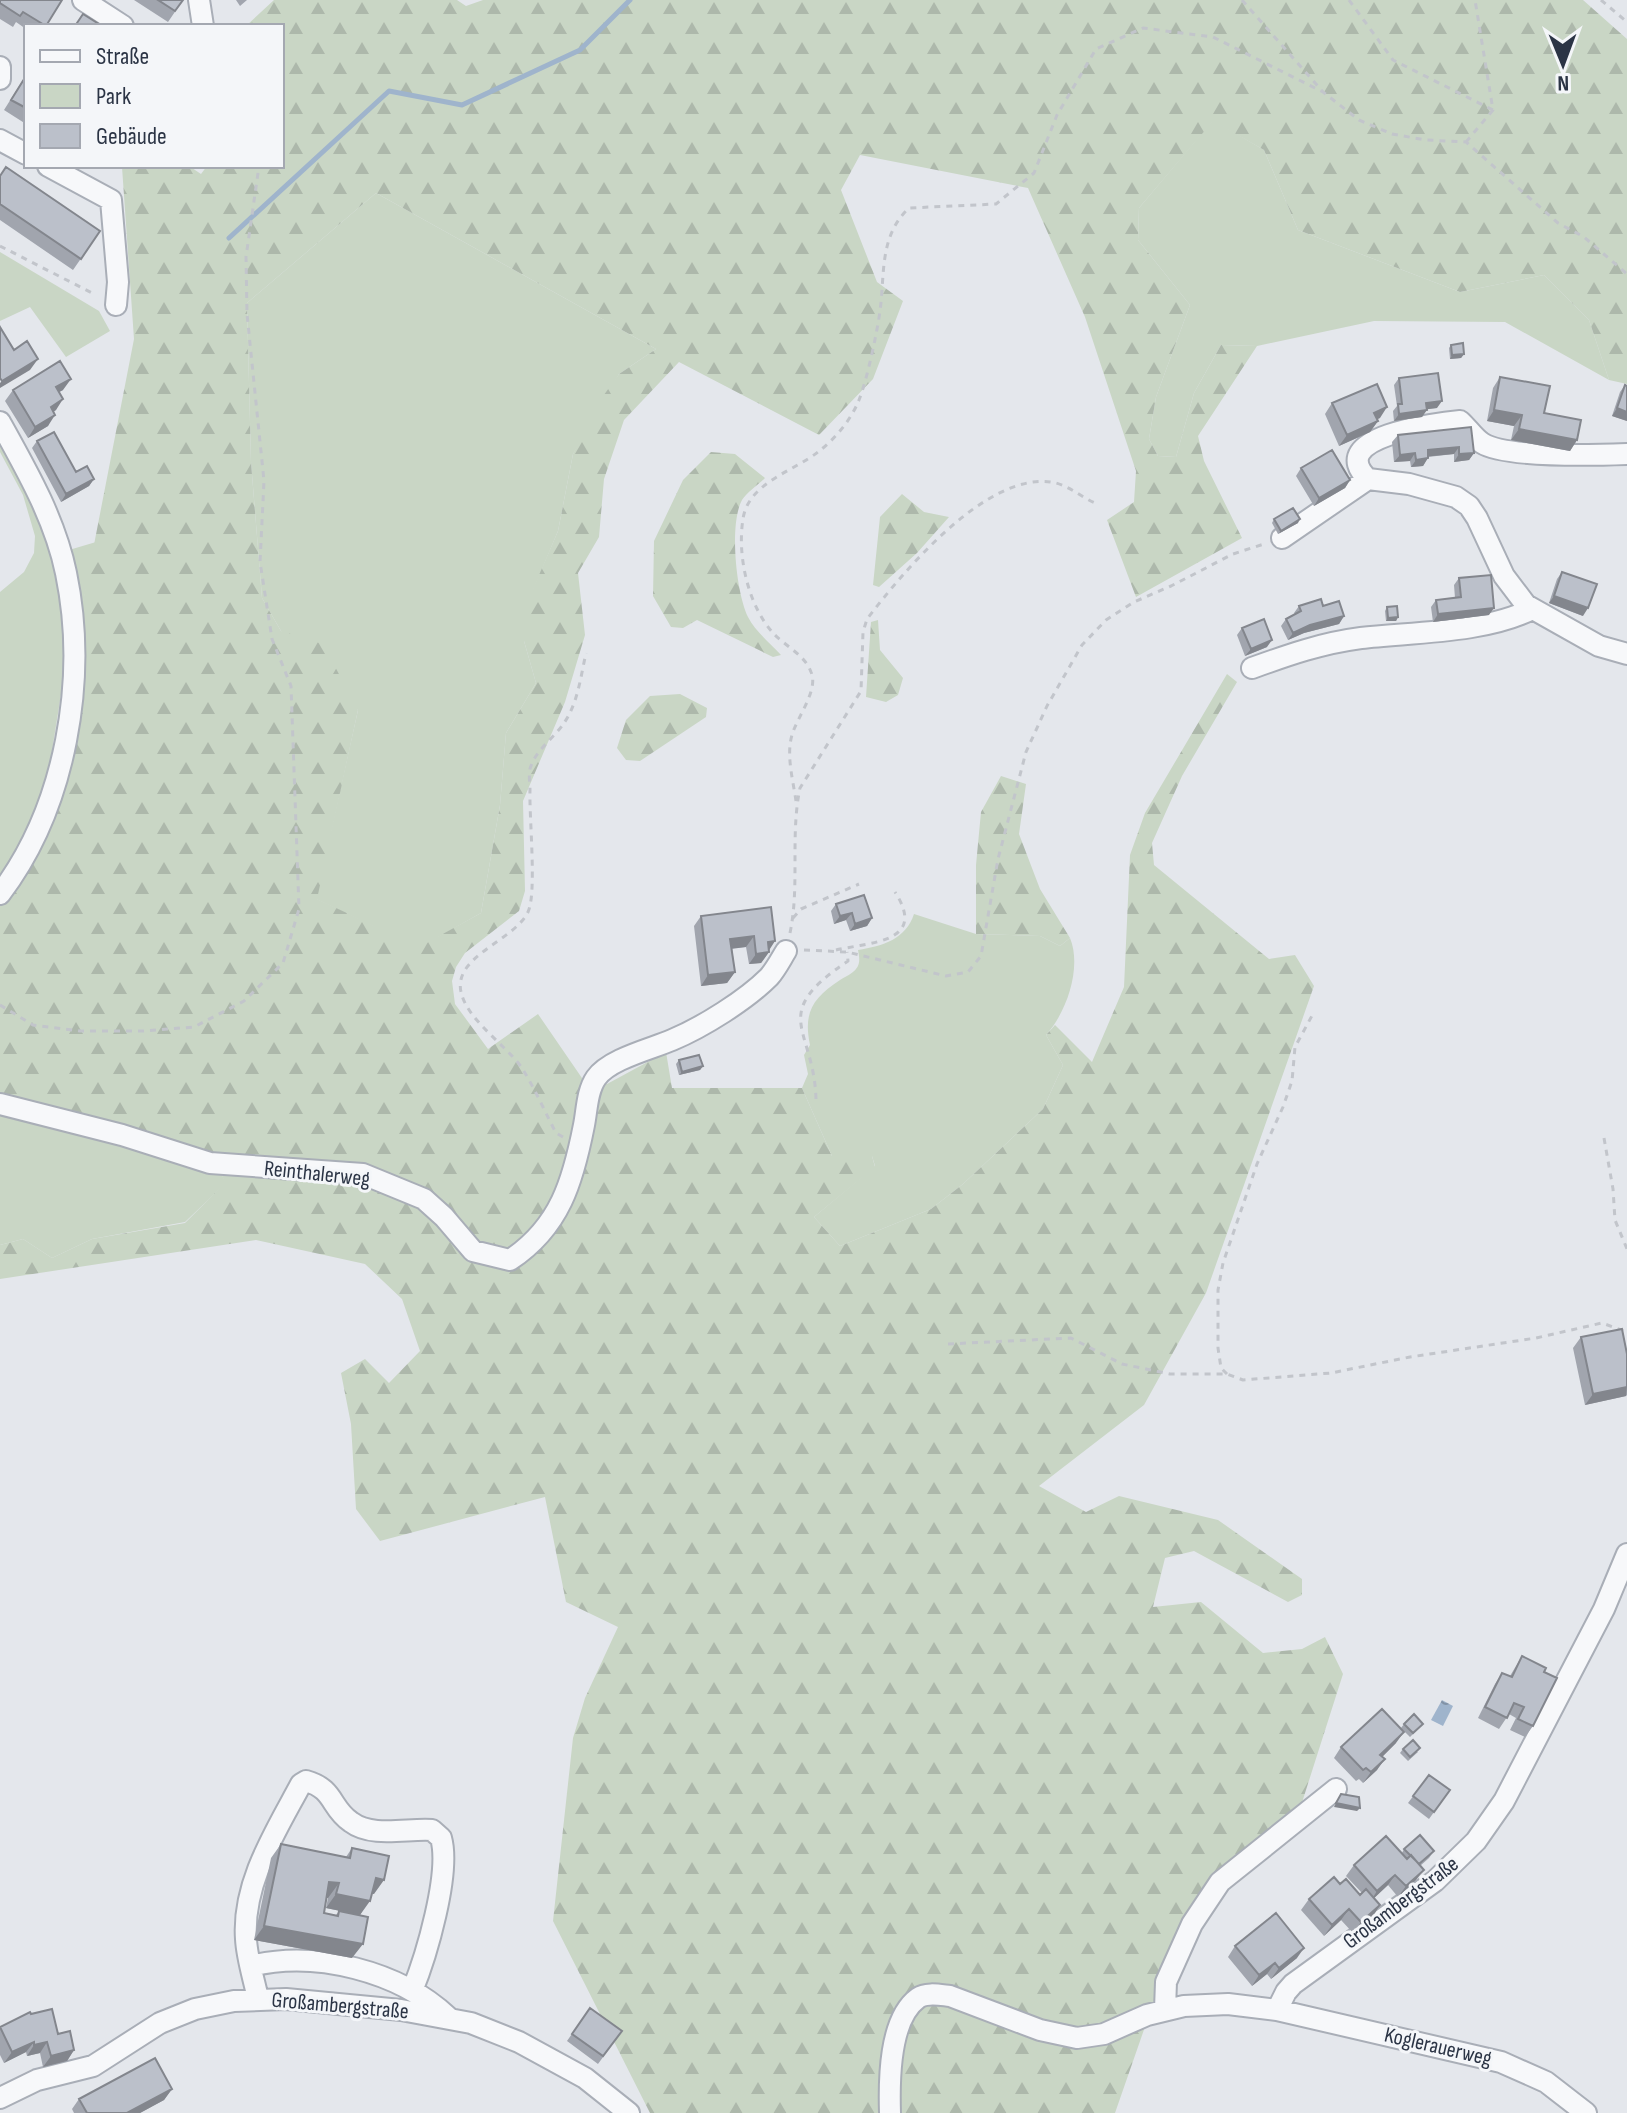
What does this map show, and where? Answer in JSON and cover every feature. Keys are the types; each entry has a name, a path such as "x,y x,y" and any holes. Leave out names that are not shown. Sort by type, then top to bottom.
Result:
{"street":[{"path":"83,0 120,24"},
{"path":"199,0 203,24"},
{"path":"0,67 0,79"},
{"path":"0,140 24,153"},
{"path":"52,168 111,200 118,282 116,305"},
{"path":"1627,454 1556,454 1500,448 1482,443 1460,421 1370,441 1362,450 1359,461 1360,471 1368,479 1434,489 1456,497 1469,506 1504,576 1532,609 1599,646 1627,654"},
{"path":"0,422 42,502 57,543 66,572 74,654 58,777 45,815 0,894"},
{"path":"1282,538 1368,479"},
{"path":"1252,668 1305,648 1492,624 1532,609"},
{"name":"Reinthalerweg","path":"0,1104 122,1135 210,1163 363,1174 424,1199 473,1251 510,1260 526,1250 544,1230 572,1181 595,1079 625,1059 674,1039 741,999 772,974 786,951"},
{"name":"Großambergstraße","path":"1277,2010 1293,1984 1435,1881 1458,1862 1491,1822 1604,1609 1627,1554"},
{"path":"258,1999 246,1941 246,1923 257,1874 268,1847 301,1784 306,1781 324,1788 353,1824 375,1829 432,1830 441,1838 443,1867 433,1926 412,1991"},
{"path":"1165,2009 1166,1982 1192,1924 1220,1882 1336,1789"},
{"path":"251,1966 289,1959 320,1961 357,1969 412,1991 451,2019"},
{"path":"890,2113 890,2073 898,2031 912,2005 925,1995 950,1996 1040,2030 1077,2038 1104,2034 1165,2009 1228,2004 1277,2010"},
{"name":"Großambergstraße","path":"0,2098 37,2080 93,2066 175,2016 214,2004 258,1999 315,2000 401,2010 496,2031 585,2078 629,2113"},
{"name":"Koglerauerweg","path":"1277,2010 1501,2062 1546,2082 1586,2113"}],"path":[{"path":"1242,0 1323,92 1359,120 1392,134 1466,142 1558,223 1584,237 1627,274"},
{"path":"1349,0 1393,60 1493,110"},
{"path":"1466,142 1493,110 1475,0"},
{"path":"1601,0 1627,22"},
{"path":"1282,538 1233,554 1134,602 1106,620 1082,645 1035,729 1026,752 998,859 981,956 968,972 946,976 847,952 786,951 796,891 796,805 789,747 813,677 803,660 774,634 754,604 746,572 743,516 747,504 758,492 836,437 860,400 880,313 887,239 900,217 909,208 996,204 1034,173 1057,115 1096,49 1143,28 1213,37 1323,92"},
{"path":"0,1005 33,1025 80,1031 194,1027 244,1001 283,963 299,909 291,686 272,639 260,562 264,481 247,314 246,257 259,168"},
{"path":"0,246 116,305"},
{"path":"796,805 805,775 861,691 863,632 867,619 938,539 963,515 984,502 1013,487 1038,481 1067,487 1095,503"},
{"path":"579,1146 556,1133 521,1067 468,1007 461,991 462,976 470,961 509,934 523,921 530,908 530,766 566,721 586,653"},
{"path":"793,918 801,909 859,884"},
{"path":"829,951 870,944 899,933 907,916 895,892"},
{"path":"816,1099 816,1082 800,1025 801,1011 804,1002 826,975 848,961 847,952"},
{"path":"1227,1374 1221,1368 1218,1348 1218,1290 1223,1263 1247,1189 1292,1081 1295,1047 1314,1012"},
{"path":"1604,1138 1615,1220 1627,1249"},
{"path":"948,1344 1071,1338 1122,1364 1170,1374 1227,1374 1243,1380 1331,1373 1410,1357 1536,1338 1602,1323 1627,1332"}],"green space":[{"path":"274,0 457,0 466,6 483,0 1583,0 1627,39 1627,384 1609,380 1589,320 1544,275 1460,292 1298,230 1264,150 1213,121 1139,208 1138,240 1190,305 1156,397 1149,439 1158,456 1176,457 1194,393 1221,345 1257,346 1198,436 1204,461 1242,538 1136,597 1107,520 1134,502 1136,471 1085,317 1028,188 860,155 841,190 877,282 903,301 873,379 819,435 679,362 624,420 604,479 599,537 578,573 585,635 565,702 523,801 525,891 519,911 465,953 452,981 455,1004 488,1049 538,1014 584,1081 607,1084 666,1052 672,1088 802,1088 832,1156 872,1156 875,1167 814,1217 840,1246 931,1209 963,1184 1043,1109 1063,1065 1046,1035 1055,1025 1092,1062 1124,987 1130,855 1145,813 1227,674 1237,682 1182,776 1152,843 1154,865 1269,959 1295,955 1314,986 1206,1293 1144,1405 1039,1486 1086,1512 1119,1496 1218,1520 1302,1579 1302,1595 1288,1602 1194,1551 1165,1558 1153,1607 1201,1602 1263,1653 1302,1649 1325,1637 1343,1674 1298,1815 1199,1893 1155,1998 1115,2113 650,2113 553,1921 573,1738 585,1698 618,1627 566,1602 545,1497 380,1541 356,1509 351,1424 341,1373 365,1359 389,1383 420,1351 402,1299 365,1264 256,1240 0,1279 0,1245 23,1239 52,1258 92,1239 185,1223 225,1183 214,1154 107,1122 0,1099 0,906 35,848 134,339 122,168 192,168 201,174 206,168 284,168 284,24 248,24","holes":["376,193 656,349 619,374 596,406 573,454 558,531 523,612 524,641 536,683 506,733 500,805 481,913 419,947 317,899 358,710 323,644 281,631 262,598 251,462 247,303"]},
{"path":"1213,120 1264,150 1298,230 1460,292 1544,275 1589,320 1609,380 1505,322 1374,321 1257,346 1221,345 1194,393 1176,457 1158,456 1149,439 1156,397 1190,305 1138,240 1139,208"},
{"path":"376,193 656,349 619,374 573,454 558,531 524,612 524,641 536,683 506,733 500,805 481,913 419,948 316,899 358,710 281,631 262,598 251,462 247,303"},
{"path":"0,252 99,311 110,331 66,357 30,307 0,321"},
{"path":"0,433 56,554 67,657 47,782 37,813 0,885 0,592 24,572 34,553 35,536 23,495 0,452"},
{"path":"711,452 735,454 765,478 742,500 738,511 736,558 740,592 748,617 781,655 773,657 697,620 683,628 671,627 653,596 654,541 683,480"},
{"path":"902,494 924,512 949,517 917,553 879,587 873,585 880,517"},
{"path":"96,542 80,617 69,550"},
{"path":"878,620 880,650 903,678 898,695 886,702 866,697 871,622"},
{"path":"680,694 707,708 706,717 640,761 626,760 617,748 626,720 650,696"},
{"path":"1001,776 1026,784 1019,834 1040,889 1070,938 1060,946 1040,936 976,934 976,865 981,812"},
{"path":"914,914 976,934 1040,936 1060,946 1070,938 1074,962 1070,989 1060,1014 1046,1035 1063,1065 1043,1109 963,1184 931,1209 840,1246 814,1217 875,1166 872,1156 832,1156 802,1088 808,1074 804,1055 810,1045 809,1015 823,993 856,969 858,950 892,940 905,930"},
{"path":"0,1110 219,1169 226,1183 185,1222 92,1239 52,1258 23,1239 0,1245"}],"water":[{"path":"1442,1700 1453,1706 1443,1726 1431,1720"}],"building":[{"path":"0,0 62,0 47,24 23,12 20,16"},
{"path":"158,0 183,0 175,11"},
{"path":"83,14 99,24 76,24"},
{"path":"24,79 24,107 11,100"},
{"path":"6,167 100,231 81,259 0,204 0,176"},
{"path":"0,327 14,350 27,341 38,359 2,381 0,378"},
{"path":"1463,343 1464,354 1452,355 1451,345"},
{"path":"60,361 71,379 56,387 63,399 51,407 55,415 35,427 13,390"},
{"path":"1438,373 1442,401 1426,403 1427,410 1399,414 1398,404 1402,404 1399,378"},
{"path":"1500,377 1550,386 1544,413 1581,420 1577,440 1519,429 1522,415 1494,410"},
{"path":"1377,384 1387,407 1374,413 1378,421 1347,435 1332,403"},
{"path":"1627,386 1627,412 1617,408"},
{"path":"1471,427 1474,453 1459,454 1459,447 1428,450 1428,458 1416,460 1415,453 1400,455 1398,435"},
{"path":"54,432 76,472 87,466 94,479 66,494 37,441"},
{"path":"1332,450 1350,480 1319,498 1301,468"},
{"path":"1293,508 1300,519 1281,531 1274,519"},
{"path":"1562,572 1597,584 1588,608 1554,596"},
{"path":"1491,575 1494,608 1438,614 1436,600 1461,597 1459,578"},
{"path":"1321,599 1323,606 1339,601 1344,616 1293,633 1286,619 1301,611 1299,606"},
{"path":"1397,606 1398,617 1388,618 1387,607"},
{"path":"1264,619 1272,640 1251,649 1242,628"},
{"path":"864,895 872,918 855,924 852,913 840,916 836,904"},
{"path":"771,907 775,941 768,942 769,952 756,954 754,936 730,939 735,972 708,975 701,916"},
{"path":"699,1055 703,1066 682,1072 679,1060"},
{"path":"1622,1329 1627,1354 1627,1387 1593,1394 1581,1337"},
{"path":"1522,1656 1546,1668 1544,1672 1557,1678 1533,1726 1518,1719 1524,1707 1514,1703 1507,1718 1485,1707 1502,1673 1512,1677"},
{"path":"1382,1709 1404,1732 1380,1755 1385,1759 1371,1772 1366,1768 1363,1770 1341,1747"},
{"path":"1414,1714 1423,1724 1413,1733 1404,1724"},
{"path":"1413,1740 1420,1748 1410,1757 1403,1749"},
{"path":"1429,1775 1450,1790 1434,1812 1413,1796"},
{"path":"1341,1794 1359,1797 1360,1808 1336,1803"},
{"path":"1420,1835 1434,1851 1419,1864 1404,1849"},
{"path":"1386,1836 1407,1859 1411,1855 1424,1870 1406,1886 1395,1875 1377,1891 1354,1865"},
{"path":"281,1844 350,1858 352,1848 389,1856 384,1880 376,1878 370,1901 336,1894 339,1883 329,1882 324,1913 338,1916 339,1911 368,1917 363,1944 264,1926"},
{"path":"1334,1877 1340,1884 1346,1879 1360,1895 1366,1889 1380,1905 1361,1922 1349,1909 1332,1925 1309,1899"},
{"path":"1276,1913 1304,1948 1279,1968 1275,1963 1259,1975 1235,1946"},
{"path":"590,2008 622,2031 603,2056 572,2034"},
{"path":"52,2009 58,2034 70,2031 74,2050 51,2056 47,2042 34,2045 34,2042 12,2052 0,2027 30,2012"},
{"path":"155,2058 172,2089 127,2113 87,2113 79,2099"}],"waterway":[{"path":"229,238 389,91 462,105 580,50 630,0"}]}
